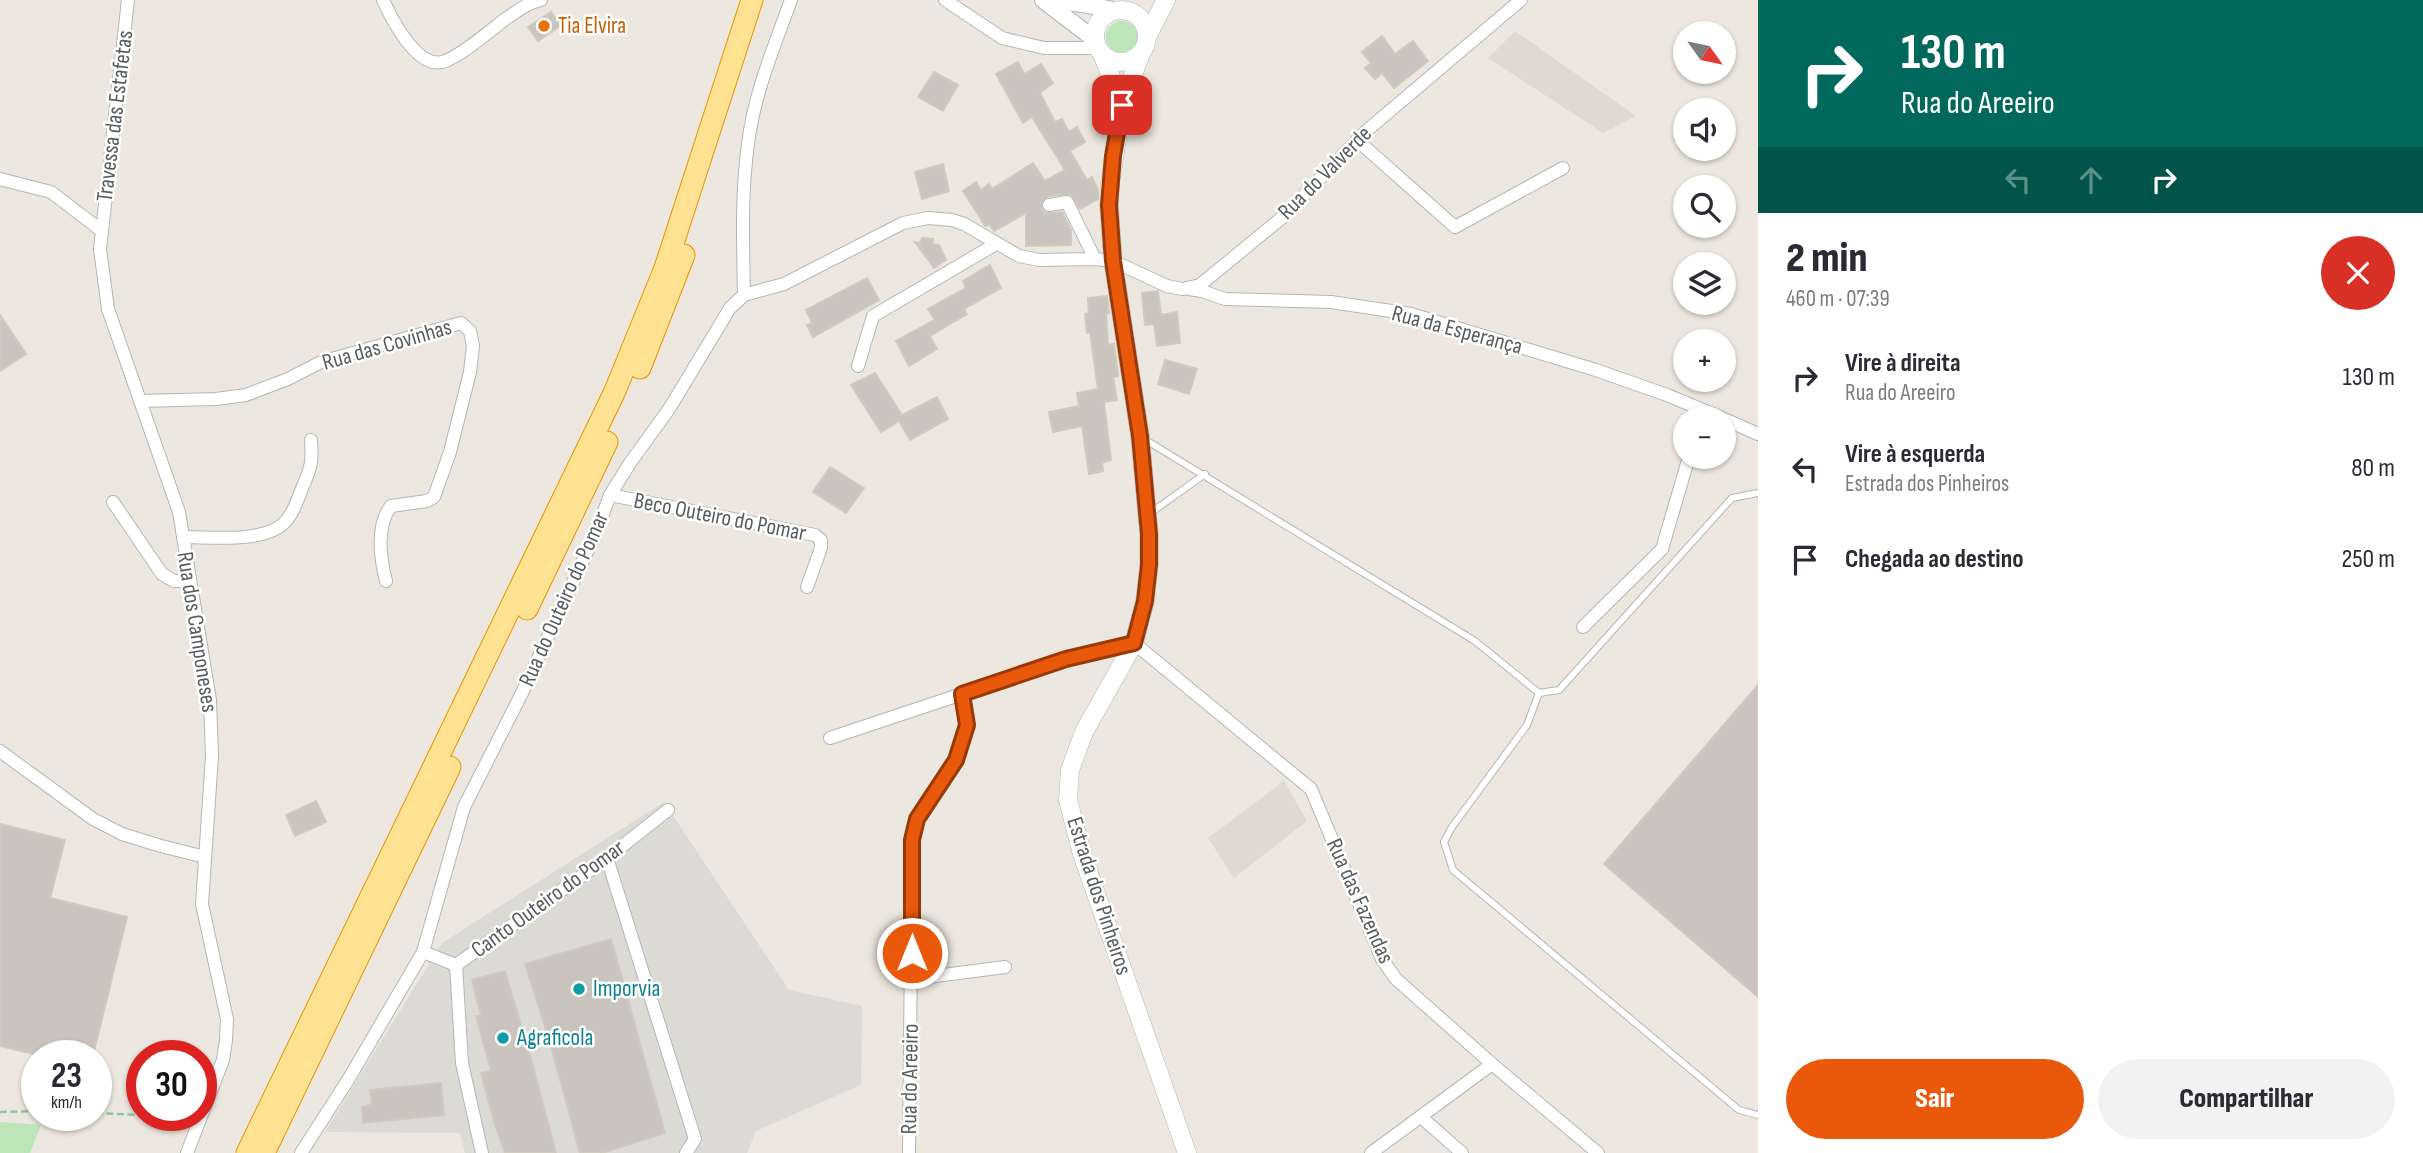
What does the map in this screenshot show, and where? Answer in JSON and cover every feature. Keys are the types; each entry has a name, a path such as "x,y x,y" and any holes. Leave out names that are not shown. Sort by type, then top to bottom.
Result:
{"highway":[{"path":"247,1153 615,391 665,268 752,0"},
{"path":"264,1153 627,399 672,290 766,0"}],"main road":[{"path":"1122,105 1098,47 1098,21 1145,0"},
{"name":"Estrada dos Pinheiros","path":"1166,0 1144,45 1122,105 1110,184 1113,261 1140,436 1148,515 1147,581 1134,643 1078,746 1070,770 1069,800 1082,854 1187,1153"},
{"path":"1098,47 1118,63 1135,59 1144,45 1147,29 1139,16 1119,10"}],"street":[{"name":"Travessa das Estafetas","path":"102,231 128,0"},
{"path":"383,0 415,52 430,63 438,63 452,58 520,9 541,0"},
{"path":"791,0 761,83 748,142 742,195 744,295 783,284 903,223 928,218 952,220 1019,256 1039,260 1095,258 1113,261 1167,286 1182,289"},
{"path":"944,0 1002,38 1044,48 1098,47"},
{"path":"1045,0 1098,47"},
{"path":"1045,0 1119,10"},
{"name":"Rua do Valverde","path":"1182,289 1200,285 1284,216 1357,140 1521,0"},
{"path":"1357,140 1455,227 1563,169"},
{"path":"0,180 51,192 102,231"},
{"path":"1049,205 1067,202 1095,258"},
{"name":"Rua dos Camponeses","path":"102,231 100,249 108,309 180,512 211,700 212,756 202,904 227,1019 223,1060 217,1076"},
{"path":"858,366 873,316 991,240"},
{"name":"Rua da Esperança","path":"1182,289 1202,291 1225,299 1331,302 1411,314 1596,370 1667,395 1687,406"},
{"name":"Rua do Outeiro do Pomar","path":"301,1153 348,1080 423,952 464,807 529,677 597,530 610,495 629,463 669,410 730,308 744,295"},
{"name":"Rua das Covinhas","path":"140,401 216,399 246,395 288,379 321,362 461,323 470,331 473,346 470,372 450,452 434,497 427,501 391,506 385,513 380,546 386,581"},
{"name":"Rua da Esperança","path":"1736,424 1758,433"},
{"path":"183,537 256,536 272,532 285,522 296,503 313,462 311,440"},
{"path":"1583,627 1662,549 1685,469"},
{"name":"Beco Outeiro do Pomar","path":"610,495 815,535 821,540 821,548 807,587"},
{"path":"113,502 162,574 174,581 190,581"},
{"path":"830,738 1066,659 1134,643"},
{"name":"Rua das Fazendas","path":"1134,643 1311,789 1382,959 1396,979 1598,1153"},
{"name":"Rua do Areeiro","path":"909,1153 912,840 917,819 956,760 967,725 962,694"},
{"path":"0,751 112,829 161,846 205,857"},
{"name":"Canto Outeiro do Pomar","path":"423,952 456,965 607,858 668,810"},
{"path":"607,858 695,1139 687,1153"},
{"path":"456,965 462,1063 482,1153"},
{"path":"912,979 1005,967"},
{"path":"1371,1153 1492,1064"},
{"path":"1421,1117 1462,1153"},
{"name":"Rua dos Camponeses","path":"187,1153 196,1131"}],"lane":[{"path":"1140,436 1475,641 1539,693 1559,690 1732,498 1758,493"},
{"path":"1148,515 1205,474"},
{"path":"1539,693 1527,725 1452,827 1444,842 1452,870 1739,1110 1758,1115"}],"path":[{"path":"0,1112 21,1111"}],"shaded area":[{"path":"1515,31 1636,116 1603,133 1488,58"},
{"path":"1284,781 1307,821 1234,878 1208,838"},
{"path":"664,802 789,990 862,1006 861,1085 756,1131 747,1153 465,1153 460,1133 325,1132 442,943"}],"green space":[{"path":"1122,21 1133,26 1138,37 1133,48 1122,53 1111,48 1106,37 1111,26"},
{"path":"0,1122 21,1124 21,1131 39,1131 30,1153 0,1153"}],"building":[{"name":"Tia Elvira","path":"551,12 560,26 538,41 528,27"},
{"path":"1382,36 1395,54 1413,41 1428,61 1394,88 1382,73 1375,79 1365,68 1371,63 1362,52"},
{"path":"1018,62 1024,74 1041,64 1053,83 1040,93 1055,122 1062,119 1069,132 1077,127 1085,142 1070,151 1087,180 1092,177 1098,190 1098,199 1080,209 1070,194 1048,196 1041,203 1045,213 1062,212 1071,230 1071,245 1026,246 1026,213 994,231 990,225 985,226 963,191 976,182 981,190 989,184 992,189 1033,163 1045,181 1065,170 1032,117 1023,123 996,74"},
{"path":"934,72 958,85 943,111 918,97"},
{"path":"943,164 949,191 922,199 915,172"},
{"path":"922,238 933,239 932,244 939,245 946,260 934,268 915,242 920,243"},
{"path":"990,265 1001,288 964,309 967,314 930,336 937,349 909,366 896,341 935,320 928,309 966,288 963,281"},
{"path":"867,278 879,300 813,337 807,325 812,323 806,310"},
{"path":"1158,291 1161,315 1177,312 1180,343 1157,346 1154,324 1145,325 1142,293"},
{"path":"1107,296 1108,345 1114,344 1118,376 1113,377 1117,400 1104,402 1111,460 1102,463 1103,471 1089,474 1082,426 1053,432 1049,412 1079,406 1077,393 1098,389 1085,314 1089,313 1088,298"},
{"path":"0,315 26,354 0,371"},
{"path":"1165,360 1197,369 1189,394 1158,384"},
{"path":"875,373 902,415 937,397 948,419 910,440 899,421 881,432 851,385"},
{"path":"830,467 864,488 846,513 813,492"},
{"path":"1758,685 1758,997 1604,864"},
{"path":"316,801 326,822 295,836 286,815"},
{"path":"0,824 65,840 50,898 127,917 97,1040 21,1040 21,1051 0,1046"},
{"path":"611,939 665,1133 602,1153 580,1153 525,964"},
{"path":"505,971 556,1153 505,1153 495,1125 481,1073 491,1071 476,1016 481,1016 472,980"},
{"path":"441,1083 444,1115 363,1123 362,1107 372,1104 370,1090"}],"place":[{"name":"Tia Elvira","path":"544,26"},
{"name":"Imporvia","path":"579,989"},
{"name":"Agraficola","path":"503,1038"}],"route":[{"path":"912,953 912,840 917,819 956,760 967,725 962,694 1066,659 1134,643 1141,618 1149,565 1148,515 1140,436 1113,261 1109,205 1113,156 1122,105"}]}
